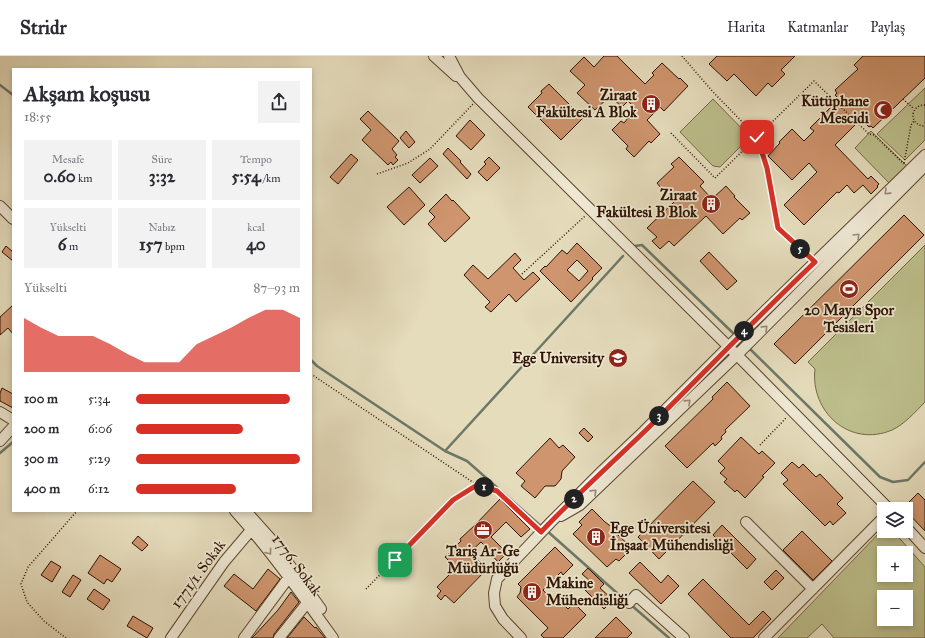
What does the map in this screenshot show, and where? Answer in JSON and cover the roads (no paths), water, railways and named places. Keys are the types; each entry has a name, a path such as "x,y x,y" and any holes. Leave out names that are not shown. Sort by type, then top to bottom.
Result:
{"street":[{"path":"434,56 467,87 792,411 887,502"},
{"path":"449,56 467,87"},
{"path":"521,638 503,619 495,606 494,593 498,579 546,527 580,506 616,465 648,434 737,355 904,182 909,165 925,155"},
{"path":"648,434 728,346 815,262 904,182 925,166"},
{"path":"0,206 12,219"},
{"path":"0,211 12,219"},
{"path":"0,412 12,419"},
{"path":"0,441 12,428"},
{"name":"1776. Sokak","path":"236,512 252,529 289,577 330,636"},
{"name":"1776. Sokak","path":"247,512 271,539 342,638"},
{"path":"746,522 812,589"},
{"path":"764,638 877,524"},
{"name":"1771/1. Sokak","path":"171,638 224,562 252,529"},
{"path":"913,535 925,548"},
{"path":"244,638 289,577"},
{"path":"629,603 636,595 684,638"},
{"path":"279,638 307,603"}],"waterway":[{"path":"0,85 12,94"},
{"path":"635,246 642,245 733,333"},
{"path":"445,451 623,256"},
{"path":"750,349 880,477 893,482 908,480 925,462"},
{"path":"312,361 317,366 445,451 467,461 542,527"},
{"path":"0,453 12,443"},
{"path":"546,530 626,601"},
{"path":"630,604 669,638"}],"place":[{"name":"Ziraat Fakültesi A Blok","path":"651,104"},
{"name":"Kütüphane Mescidi","path":"883,110"},
{"name":"Ziraat Fakültesi B Blok","path":"711,204"},
{"name":"20 Mayıs Spor Tesisleri","path":"849,289"},
{"name":"Ege University","path":"618,358"},
{"name":"Tariş Ar-Ge Müdürlüğü","path":"483,530"},
{"name":"Ege Üniversitesi İnşaat Mühendisliği","path":"596,537"},
{"name":"Makine Mühendisliği","path":"532,592"}]}
